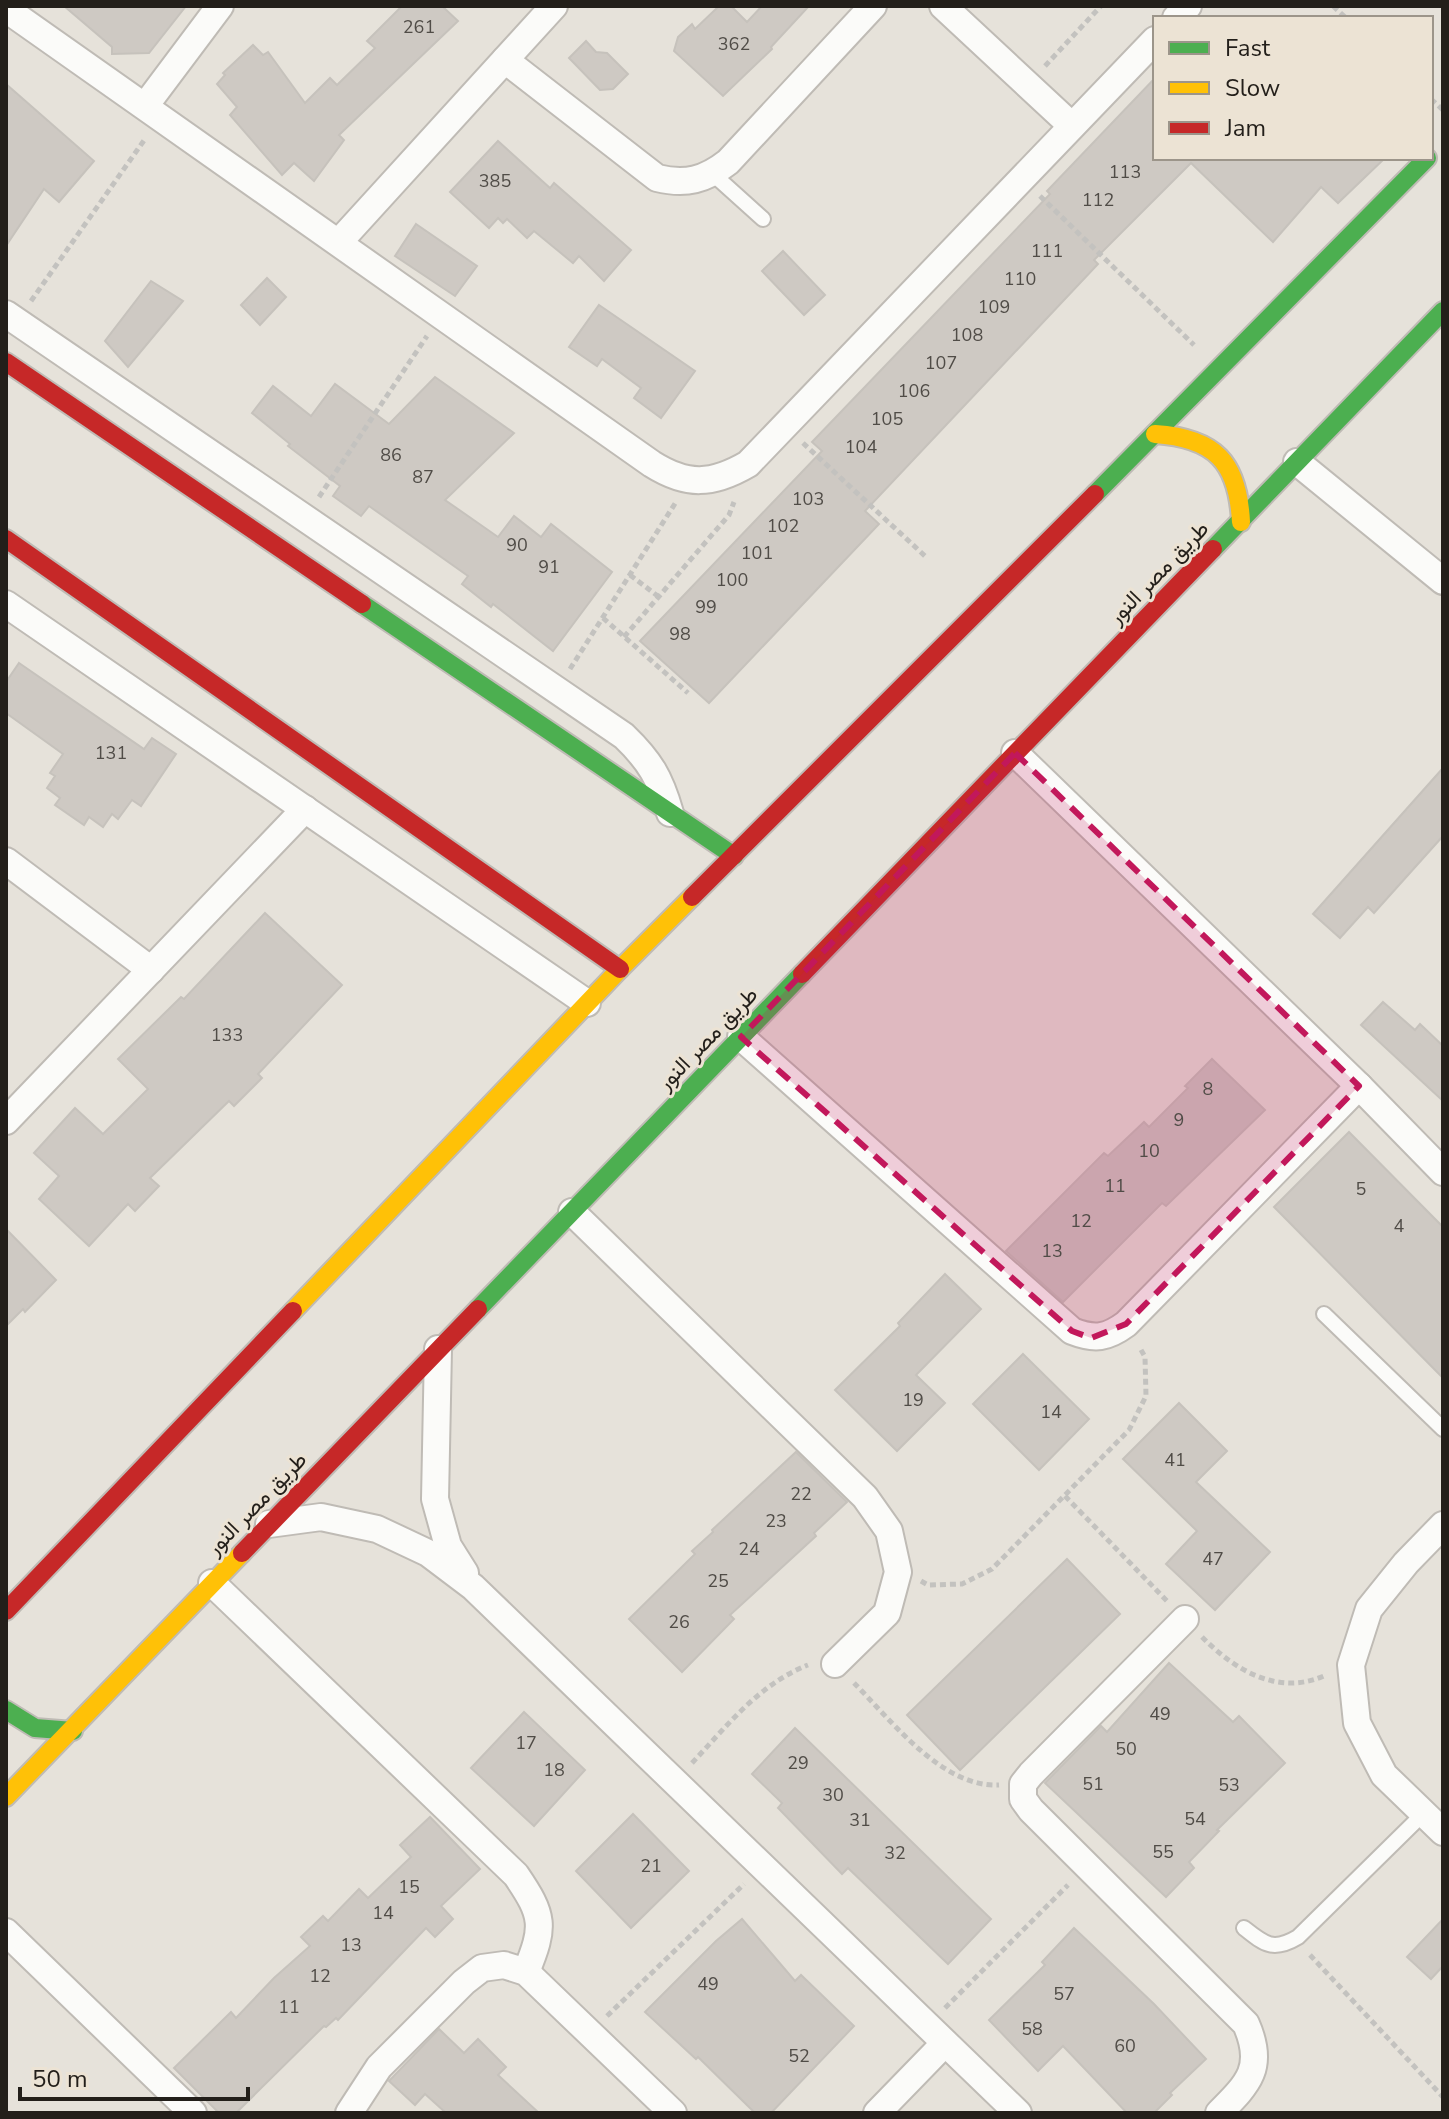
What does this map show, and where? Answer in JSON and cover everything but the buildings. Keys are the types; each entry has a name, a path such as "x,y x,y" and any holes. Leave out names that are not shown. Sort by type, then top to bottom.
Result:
{"street":[{"path":"153,111 220,6"},
{"path":"339,242 554,6"},
{"path":"505,60 657,178 676,182 695,181 713,174 728,162 873,6"},
{"path":"943,6 1072,126"},
{"path":"6,9 652,464 669,475 689,480 710,480 729,475 748,464 1153,42"},
{"path":"6,1611 620,969 1425,160"},
{"name":"طريق مصر النور","path":"6,1797 1443,311"},
{"path":"11,318 624,736 647,758 662,784 670,813"},
{"path":"6,362 734,856"},
{"path":"1155,434 1178,434 1202,441 1221,455 1234,475 1242,498 1241,522"},
{"path":"1297,462 1443,581"},
{"path":"6,539 620,969"},
{"path":"6,604 587,1003"},
{"path":"1015,753 1359,1086 1443,1172"},
{"path":"6,1121 305,809"},
{"path":"6,861 151,970"},
{"path":"741,1037 1072,1331 1091,1338 1110,1335 1126,1324 1359,1086"},
{"path":"572,1212 865,1497 889,1531 898,1572 887,1613 835,1664"},
{"path":"438,1349 435,1499 448,1546 473,1587"},
{"path":"269,1524 321,1517 377,1529 428,1553 473,1587 1018,2113"},
{"path":"1434,1822 1384,1775 1357,1723 1351,1665 1369,1609 1406,1563 1443,1525"},
{"path":"212,1583 516,1875 536,1904 540,1939 526,1972"},
{"path":"1185,1619 1023,1784 1023,1799 1246,2024 1256,2045 1255,2068 1243,2088 1219,2113"},
{"path":"6,1710 35,1728 73,1731"},
{"path":"6,1932 193,2113"},
{"path":"349,2113 379,2067 464,1982 482,1968 504,1965 526,1972 673,2113"},
{"path":"877,2113 936,2034"}],"lane":[{"path":"713,174 763,219"},
{"path":"1324,1314 1443,1429"},
{"path":"1244,1928 1262,1942 1274,1946 1287,1944 1434,1822"}],"path":[{"path":"1028,84 1101,6"},
{"path":"11,318 153,111"},
{"path":"1022,179 1218,369"},
{"path":"305,518 442,315"},
{"path":"785,426 925,556"},
{"path":"624,637 729,515 735,495 729,475"},
{"path":"557,689 689,480"},
{"path":"630,575 659,597"},
{"path":"603,618 688,693"},
{"path":"898,1572 928,1585 962,1584 992,1569 1129,1430 1146,1396 1145,1357 1126,1324"},
{"path":"674,1781 760,1692 782,1675 808,1665 835,1664 930,1758 958,1777 989,1785 1023,1784"},
{"path":"589,2033 762,1866"},
{"path":"936,2034 1087,1866"},
{"path":"1298,1937 1325,1973 1443,2097"}],"highlighted area":[{"path":"1015,753 1359,1086 1126,1324 1091,1338 1072,1331 741,1037"}],"traffic: fast":[{"path":"1095,494 1425,160"},
{"path":"1213,549 1443,311"},
{"path":"362,604 734,856"},
{"path":"478,1309 802,974"},
{"path":"6,1710 35,1728 73,1731"}],"traffic: slow":[{"path":"1155,434 1193,441 1219,457 1235,484 1241,522"},
{"path":"293,1311 692,897"},
{"path":"6,1797 242,1553"}],"traffic: jam":[{"path":"6,362 362,604"},
{"path":"692,897 1095,494"},
{"path":"6,539 620,969"},
{"path":"802,974 1213,549"},
{"path":"242,1553 478,1309"},
{"path":"6,1611 293,1311"}]}
